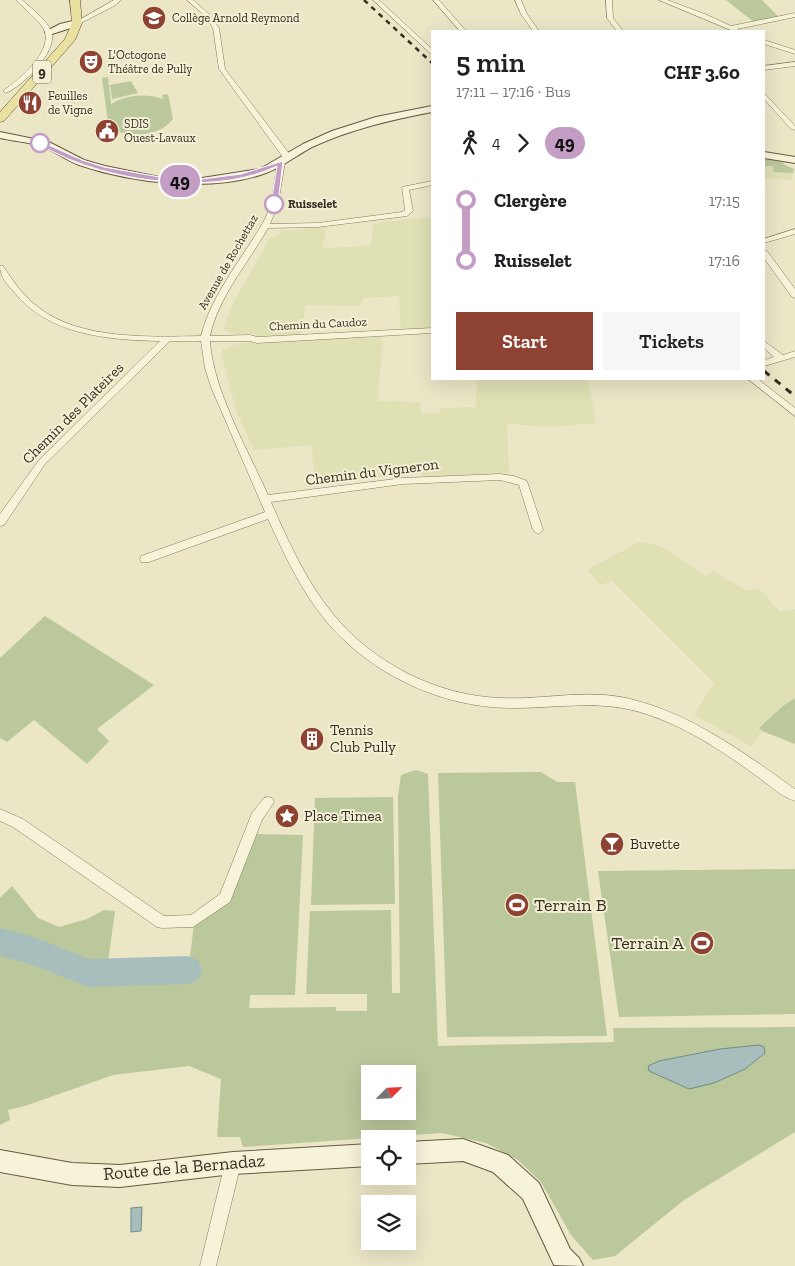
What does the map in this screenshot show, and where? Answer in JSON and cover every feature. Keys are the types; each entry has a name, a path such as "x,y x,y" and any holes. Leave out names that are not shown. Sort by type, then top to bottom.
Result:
{"main road":[{"path":"75,0 76,22"},
{"name":"9","path":"0,119 70,40 76,22"}],"street":[{"path":"19,0 53,30"},
{"path":"53,30 92,15 118,0"},
{"path":"190,0 216,28 218,56 222,69 285,160"},
{"path":"376,0 431,51"},
{"path":"436,0 462,30"},
{"path":"518,0 535,30"},
{"path":"609,0 610,18 619,30"},
{"path":"662,0 688,12 703,15 734,30 795,15"},
{"path":"76,22 92,15"},
{"path":"6,91 15,85 38,61 50,44 53,30"},
{"path":"765,42 795,52"},
{"path":"765,68 795,64"},
{"path":"765,96 794,130"},
{"path":"0,135 45,144 80,162 103,169 159,180 182,182 223,179 263,171 321,139 363,123 431,109"},
{"path":"765,155 795,160"},
{"name":"Avenue de Rochettaz","path":"285,160 271,215 216,307 205,339 206,352 215,381 264,499 292,560 329,617 376,660 404,677 435,691 468,700 516,704 586,698 640,706 675,720 699,733 795,796"},
{"path":"265,226 318,224 404,214 409,211 405,189 431,183"},
{"path":"765,241 795,231"},
{"path":"765,254 795,295"},
{"name":"Chemin du Caudoz","path":"0,268 23,299 38,311 51,319 94,332 168,338 205,339 222,337 257,340 431,331"},
{"name":"Chemin des Plateires","path":"4,518 42,462 168,338"},
{"path":"765,345 779,358"},
{"path":"765,362 795,354"},
{"path":"754,380 795,413"},
{"name":"Chemin du Vigneron","path":"264,499 403,480 500,477 524,483 538,530"},
{"path":"145,558 271,514"},
{"path":"0,814 18,823 125,894 162,922 194,921 225,898 257,817 268,802"},
{"path":"416,1153 463,1150 500,1163 531,1191 562,1257 572,1266"},
{"name":"Route de la Bernadaz","path":"0,1161 72,1174 120,1176 233,1162 361,1155"},
{"path":"208,1266 233,1162"}],"green space":[{"path":"726,0 762,0 780,18 754,22"},
{"path":"108,77 111,104 136,96 150,96 163,99 162,95 168,94 173,119 168,125 147,134 131,134 116,131 116,137 110,137 102,78"},
{"path":"131,81 138,93 112,99 110,85"},
{"path":"765,159 782,162 794,169 793,173 774,172 773,166 765,166"},
{"path":"765,166 773,166 774,172 792,173 793,180 765,178"},
{"path":"431,217 431,329 401,331 399,296 364,298 359,306 306,305 300,336 260,337 255,334 232,334 224,329 232,305 270,238 277,236 281,231 326,227 323,248 370,246 374,223"},
{"path":"380,337 383,343 377,401 420,402 421,413 440,413 440,408 476,407 477,380 588,380 596,423 552,427 507,424 509,473 423,478 421,472 315,486 312,445 254,450 237,413 223,361 222,350 234,345 256,341"},
{"path":"639,542 660,546 706,576 714,571 747,591 759,588 780,612 795,609 795,698 783,706 760,729 762,731 751,746 694,715 714,683 612,581 601,585 587,570"},
{"path":"45,616 154,685 97,729 109,741 87,764 34,720 7,742 0,738 0,658"},
{"path":"795,698 795,744 762,731 759,728 783,706"},
{"path":"416,770 428,774 438,1046 614,1042 613,1028 795,1027 795,1132 684,1200 615,1256 593,1260 571,1235 541,1182 518,1160 486,1143 442,1133 416,1135 416,1130 361,1130 361,1139 243,1147 240,1137 217,1137 221,1079 189,1066 113,1075 25,1106 8,1110 10,1120 0,1125 0,898 12,886 38,918 59,927 87,919 104,910 115,911 108,962 189,964 194,925 227,900 255,834 303,835 295,995 250,995 249,1008 336,1007 336,1011 367,1011 367,994 306,994 310,911 391,910 392,993 400,993 398,796 401,775"},
{"name":"Terrain B","path":"541,772 557,782 575,782 607,1036 447,1037 438,773"},
{"path":"393,797 395,904 311,905 315,798"},
{"name":"Terrain A","path":"795,869 795,1014 619,1017 598,871"}],"water":[{"path":"759,1045 764,1047 765,1053 745,1069 714,1083 689,1089 649,1071 648,1066 659,1061 720,1049"},
{"path":"142,1207 141,1231 131,1232 131,1208"}],"waterway":[{"path":"0,942 31,950 89,973 187,970"}],"railway":[{"path":"364,0 431,62"},
{"path":"765,372 795,396"}],"bus line":[{"name":"49","path":"40,143 80,162 103,169 134,176 182,182 241,176 263,171 281,162 274,204"}],"place":[{"name":"Collège Arnold Reymond","path":"154,18"},
{"name":"L'Octogone Théâtre de Pully","path":"91,62"},
{"name":"Feuilles de Vigne","path":"30,103"},
{"name":"SDIS Ouest-Lavaux","path":"107,131"},
{"name":"Ruisselet","path":"274,204"},
{"name":"Tennis Club Pully","path":"312,739"},
{"name":"Place Timea","path":"287,816"},
{"name":"Buvette","path":"612,844"},
{"name":"Terrain B","path":"517,905"},
{"name":"Terrain A","path":"702,943"}]}
